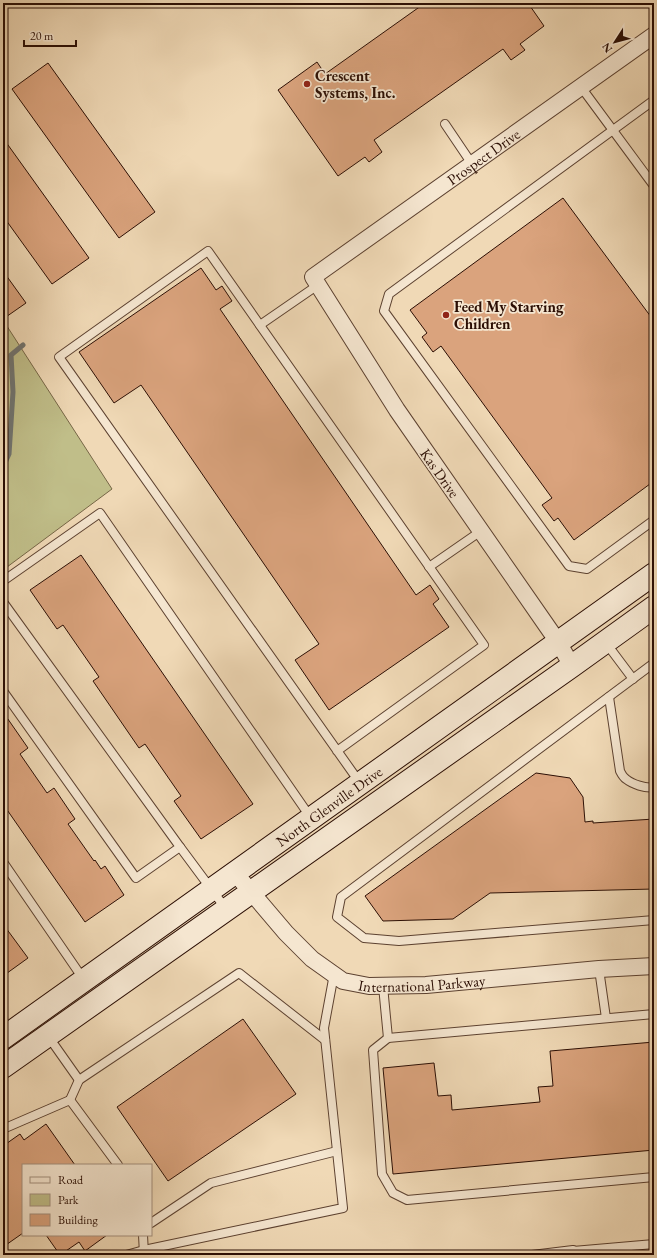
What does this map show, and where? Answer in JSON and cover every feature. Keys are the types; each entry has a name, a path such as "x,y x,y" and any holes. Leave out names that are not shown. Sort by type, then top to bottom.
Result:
{"street":[{"name":"Prospect Drive","path":"316,281 472,164 654,35"},
{"name":"Kas Drive","path":"316,281 397,410 558,642 572,666"},
{"name":"North Glenville Drive","path":"3,1038 654,574"},
{"name":"North Glenville Drive","path":"3,1067 654,607"},
{"name":"International Parkway","path":"235,873 250,893 312,959 342,980 369,986 426,985 599,969 654,966"}],"lane":[{"path":"581,87 654,186"},
{"path":"654,100 388,294 384,311 569,566 587,569 654,520"},
{"path":"445,124 472,164"},
{"path":"337,751 484,645 208,251 59,356 360,784"},
{"path":"260,325 316,281"},
{"path":"3,582 100,513 312,818"},
{"path":"430,567 481,531"},
{"path":"3,602 226,910"},
{"path":"605,642 633,679"},
{"path":"654,663 341,897 337,917 364,938 399,941 654,920"},
{"path":"3,691 136,878 180,847"},
{"path":"609,697 620,771 625,779 637,785 651,788 654,787"},
{"path":"3,862 85,980"},
{"path":"599,969 606,1018"},
{"path":"3,1129 70,1100 80,1080 239,973 325,1040"},
{"path":"126,1255 144,1253 343,1208 324,1028 334,974"},
{"path":"383,986 388,1038"},
{"path":"654,1014 388,1038 374,1050 382,1174 393,1193 400,1197 407,1200 654,1178"},
{"path":"48,1036 80,1080"},
{"path":"70,1100 117,1164"},
{"path":"152,1222 211,1183 337,1151"},
{"path":"144,1236 144,1253"},
{"path":"532,1255 573,1250 573,1253 654,1244"}],"green space":[{"path":"3,320 112,489 3,570"}],"building":[{"path":"425,3 528,3 544,26 520,44 525,50 511,60 503,49 374,140 382,152 369,162 365,157 338,176 278,90 317,62 325,74"},
{"path":"48,63 155,212 119,238 12,89"},
{"path":"3,138 89,258 52,284 3,216"},
{"path":"563,198 654,321 654,481 574,540 558,518 554,521 542,505 552,498 441,346 433,352 422,337 427,333 410,310"},
{"path":"201,268 216,290 222,286 232,301 220,309 416,595 430,585 439,599 433,604 449,627 329,710 295,660 319,644 141,385 114,403 79,352"},
{"path":"3,271 26,303 3,319"},
{"path":"81,555 253,804 201,839 174,801 181,796 145,744 139,748 93,681 99,677 63,625 57,629 30,590"},
{"path":"3,712 28,748 20,754 47,793 54,788 75,819 68,824 101,869 105,866 124,895 85,922 3,804"},
{"path":"536,773 570,778 583,797 585,822 593,821 593,823 654,819 654,889 490,893 453,919 383,921 365,896"},
{"path":"3,924 28,958 3,976"},
{"path":"243,1019 296,1094 168,1181 117,1107"},
{"path":"654,1042 654,1150 393,1174 383,1068 434,1063 438,1096 451,1095 452,1110 540,1102 538,1087 553,1086 550,1051"},
{"path":"46,1124 74,1164 22,1164 22,1234 3,1247 3,1146 20,1134 24,1140"},
{"path":"47,1236 106,1236 85,1251 79,1242 60,1255"}],"waterway":[{"path":"3,467 9,454 13,392 11,355 23,345"}],"place":[{"name":"Crescent Systems, Inc.","path":"307,84"},
{"name":"Feed My Starving Children","path":"446,315"}]}
